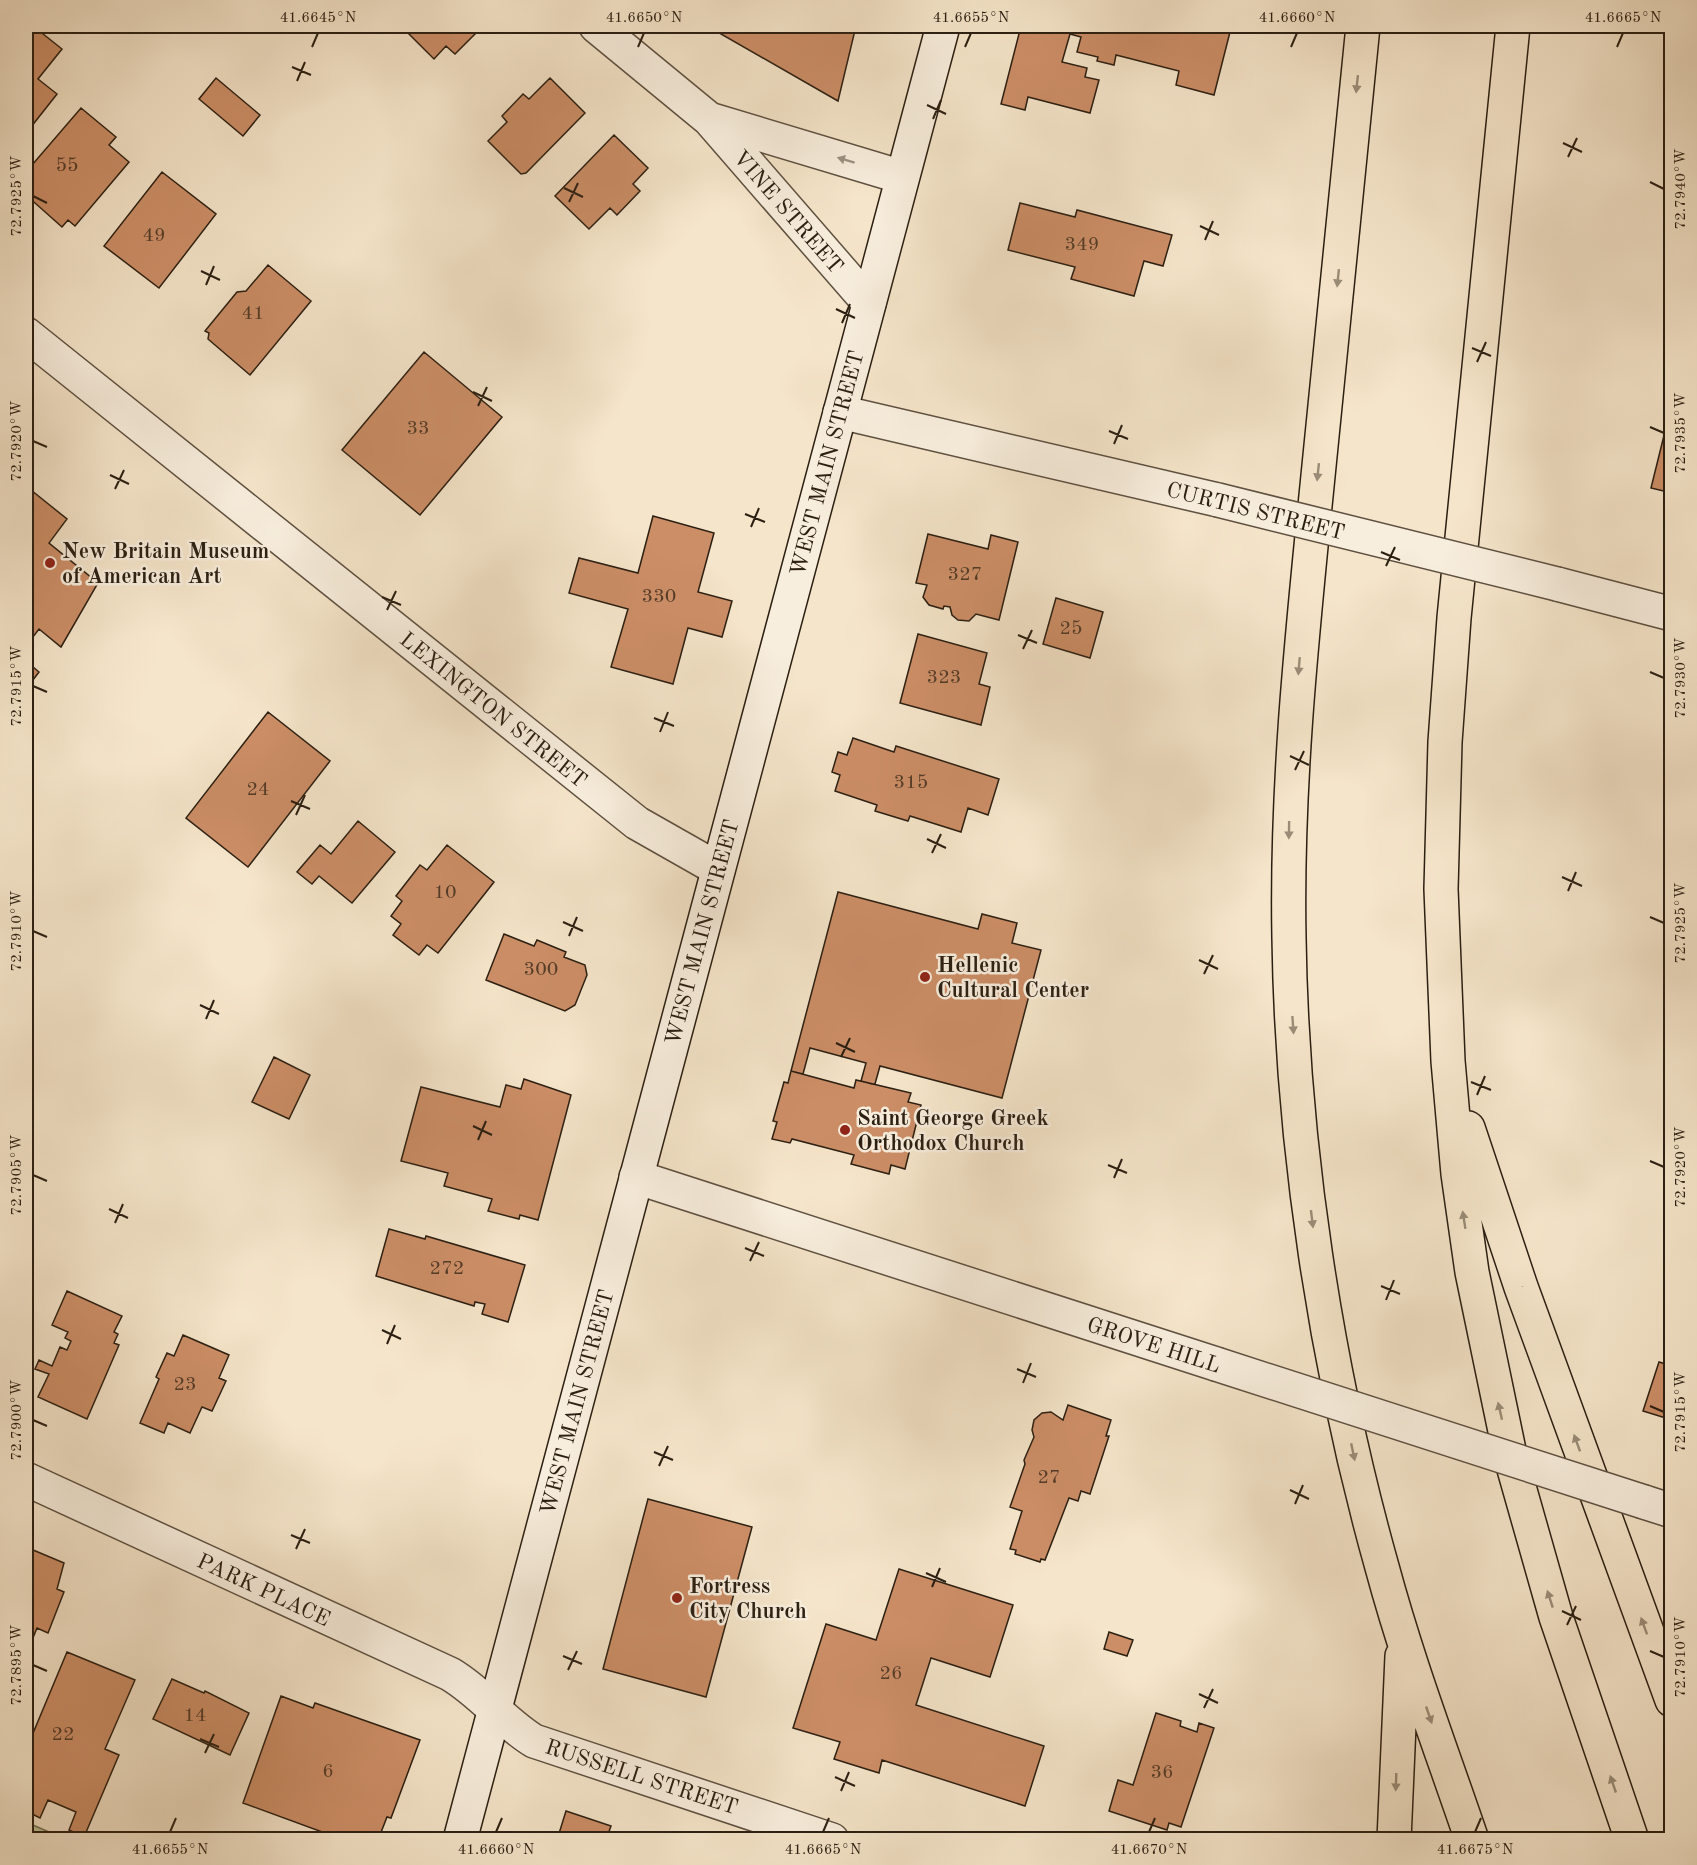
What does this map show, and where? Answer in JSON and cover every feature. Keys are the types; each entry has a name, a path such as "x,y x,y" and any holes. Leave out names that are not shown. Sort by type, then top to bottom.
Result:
{"highway":[{"path":"1363,26 1296,699 1290,806 1289,940 1297,1085 1324,1297 1353,1453 1381,1566 1403,1639 1472,1839"},
{"path":"1514,26 1454,618 1445,742 1441,889 1448,1061 1458,1174 1472,1272 1510,1455 1543,1576 1632,1839"},
{"path":"1448,1061 1501,1231 1671,1700"},
{"path":"1394,1839 1403,1639"}],"street":[{"name":"VINE STREET","path":"596,26 709,118 869,303"},
{"name":"WEST MAIN STREET","path":"460,1839 943,26"},
{"name":"VINE STREET","path":"709,118 902,177"},
{"name":"LEXINGTON STREET","path":"26,334 636,823 718,868"},
{"name":"CURTIS STREET","path":"840,412 1218,501 1671,614"},
{"name":"GROVE HILL","path":"636,1177 1658,1507"},
{"name":"PARK PLACE","path":"26,1479 450,1674 474,1690 494,1710"},
{"name":"RUSSELL STREET","path":"494,1710 520,1732 550,1748 832,1839"}],"green space":[{"path":"26,1822 65,1839 26,1839"}],"building":[{"path":"26,26 33,26 62,49 38,79 57,94 27,132"},
{"path":"413,26 483,26 455,54 446,46 434,59 407,32"},
{"path":"707,26 856,26 838,101"},
{"path":"1021,26 1207,26 1230,32 1214,95 1176,85 1179,71 1116,55 1114,65 1097,61 1098,57 1077,52 1081,37 1070,34 1062,62 1087,68 1085,77 1099,80 1090,113 1028,97 1025,110 1001,104"},
{"path":"216,78 260,115 243,136 199,99"},
{"path":"550,78 585,113 526,173 521,174 488,141 507,122 502,116 523,94 529,99"},
{"path":"81,108 116,137 109,145 129,162 75,226 68,220 62,227 26,195 26,172"},
{"path":"614,135 648,168 633,184 640,191 617,215 610,208 589,229 555,196"},
{"path":"162,172 216,214 159,288 104,246"},
{"path":"1020,203 1075,217 1077,210 1172,235 1163,266 1144,261 1134,296 1071,279 1075,267 1008,250"},
{"path":"268,265 311,301 250,375 208,339 209,333 205,331 237,292 246,291"},
{"path":"424,352 502,417 420,515 342,450"},
{"path":"1672,403 1672,493 1651,488"},
{"name":"New Britain Museum of American Art","path":"26,486 67,519 49,543 98,583 61,647 39,629 26,646"},
{"path":"653,516 714,533 698,592 732,601 722,637 688,628 673,684 611,667 628,609 569,593 579,558 638,573"},
{"path":"928,534 988,549 991,535 1018,542 999,620 976,614 969,621 958,620 952,615 950,607 944,606 943,609 929,605 923,597 927,585 916,583"},
{"path":"1056,598 1103,612 1090,658 1043,644"},
{"path":"918,634 987,653 979,684 990,687 981,725 900,703"},
{"path":"26,661 39,672 26,689"},
{"path":"268,712 330,761 248,867 186,818"},
{"path":"853,738 894,752 896,746 999,779 988,815 968,808 961,832 910,816 908,821 875,811 877,805 835,791 840,775 832,772 838,752 847,755"},
{"path":"358,821 395,852 352,903 319,876 312,884 297,872 320,845 331,854"},
{"path":"447,845 494,882 438,953 427,945 419,955 393,935 401,924 391,916 402,901 396,896 420,865 427,870"},
{"name":"Hellenic Cultural Center","path":"838,892 978,929 982,914 1017,923 1012,943 1041,950 1002,1098 880,1066 875,1084 872,1084 861,1081 866,1063 810,1048 803,1074 791,1071"},
{"path":"504,934 534,946 537,940 566,952 564,957 585,965 587,975 575,1005 565,1011 486,980"},
{"path":"274,1057 310,1075 289,1119 252,1102"},
{"name":"Saint George Greek Orthodox Church","path":"791,1071 854,1088 856,1080 911,1093 908,1102 921,1105 905,1169 891,1165 889,1174 851,1164 854,1155 792,1139 790,1143 772,1139 777,1122 773,1121 784,1082 788,1083"},
{"path":"524,1079 571,1095 538,1220 520,1215 519,1219 488,1211 492,1199 444,1186 448,1173 401,1161 421,1087 500,1107 506,1085 521,1089"},
{"path":"389,1229 425,1239 426,1236 525,1265 508,1322 482,1314 485,1304 475,1302 474,1306 376,1276"},
{"path":"67,1291 122,1316 114,1332 118,1334 114,1343 119,1345 87,1419 38,1397 49,1374 35,1369 39,1360 52,1366 60,1347 67,1350 71,1341 65,1338 68,1332 52,1325"},
{"path":"183,1335 229,1355 219,1378 226,1381 212,1411 202,1407 190,1433 168,1423 164,1433 140,1423 159,1379 156,1377 167,1353 174,1356"},
{"path":"1672,1347 1672,1420 1643,1411 1659,1362 1666,1364"},
{"path":"1068,1405 1111,1420 1106,1436 1109,1436 1090,1494 1081,1491 1078,1501 1069,1498 1045,1560 1041,1559 1040,1562 1015,1554 1016,1550 1010,1549 1022,1511 1010,1507 1025,1464 1024,1460 1034,1437 1032,1430 1034,1420 1042,1413 1051,1412 1063,1420"},
{"name":"Fortress City Church","path":"648,1499 752,1527 706,1697 603,1669"},
{"path":"26,1547 64,1563 57,1589 64,1592 48,1633 37,1628 26,1655"},
{"path":"899,1569 1013,1605 990,1677 931,1658 916,1705 1044,1746 1025,1806 882,1760 879,1773 834,1759 840,1742 793,1728 826,1624 876,1640"},
{"path":"1109,1632 1133,1640 1127,1656 1104,1649"},
{"path":"67,1652 135,1680 105,1749 119,1755 84,1837 69,1830 76,1812 48,1800 40,1818 26,1811 26,1750"},
{"path":"172,1679 204,1693 205,1691 249,1713 230,1755 153,1719"},
{"path":"281,1696 313,1708 315,1703 420,1740 391,1818 387,1817 378,1840 344,1840 243,1803"},
{"path":"1156,1713 1181,1721 1180,1726 1197,1732 1199,1723 1214,1728 1181,1827 1169,1823 1167,1830 1109,1811 1118,1780 1133,1785"},
{"path":"566,1811 611,1826 606,1840 557,1840"}],"place":[{"name":"New Britain Museum of American Art","path":"50,563"},
{"name":"Hellenic Cultural Center","path":"925,977"},
{"name":"Saint George Greek Orthodox Church","path":"845,1130"},
{"name":"Fortress City Church","path":"677,1598"}]}
